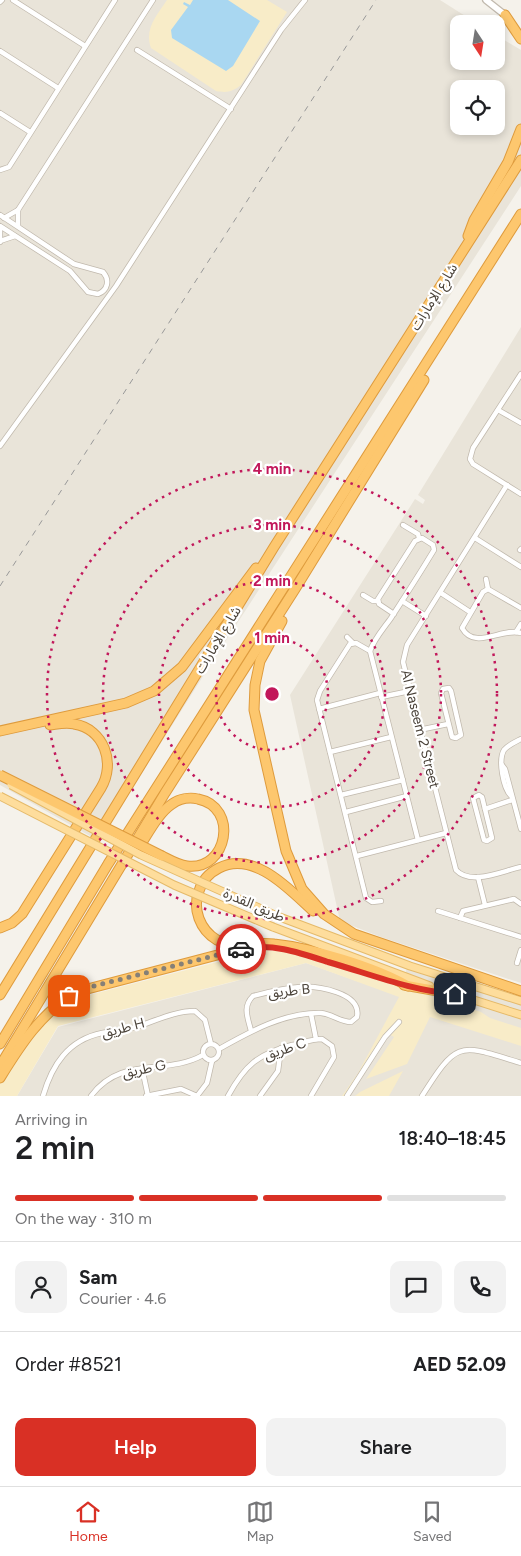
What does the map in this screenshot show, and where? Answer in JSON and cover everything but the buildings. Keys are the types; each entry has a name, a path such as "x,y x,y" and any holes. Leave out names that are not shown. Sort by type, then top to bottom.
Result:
{"highway":[{"path":"505,16 521,38"},
{"path":"468,244 472,224 508,162 521,129"},
{"name":"شارع الإمارات","path":"0,995 274,547 521,160"},
{"name":"شارع الإمارات","path":"0,1044 108,864 521,214"},
{"path":"0,1066 165,793 295,589 475,297 500,247"},
{"path":"394,428 366,485 267,646 258,669 254,702 257,726 286,850 302,889 324,914 348,931 422,959 521,991"},
{"path":"5,730 126,703 160,687 182,667 233,597 274,547"},
{"path":"0,928 17,919 26,909 101,788 108,768 108,757 102,742 96,735 84,727 64,723 5,730"},
{"path":"0,774 162,856 188,866 202,864 214,857 220,850 224,837 224,823 217,811 206,802 193,798 179,800 167,808 122,871 88,928 74,942"},
{"path":"408,986 383,974 318,953 265,943 228,944 207,932 199,919 196,904 198,893 205,879 222,867 243,864 273,877 325,920 346,932 400,954 422,959"},
{"path":"0,1078 37,1024 56,1005 76,992 227,952 261,946 286,949 408,986 455,994"}],"main road":[{"name":"طريق القدرة","path":"0,778 141,855 277,916 410,966 521,1001"},
{"name":"طريق القدرة","path":"0,796 174,885 273,928 455,994 521,1015"}],"street":[{"path":"12,0 85,46"},
{"path":"0,170 9,167 114,0"},
{"path":"19,227 18,210 153,0"},
{"path":"0,446 116,286 281,30 305,0"},
{"path":"486,0 504,15"},
{"path":"138,50 231,108"},
{"path":"0,51 58,88"},
{"path":"0,113 30,132"},
{"path":"2,216 18,210"},
{"path":"2,216 74,264 103,272 107,278 106,288 98,294 88,292 70,271 15,236 0,228 0,241 15,236"},
{"path":"521,374 473,448 470,459 474,464 521,494"},
{"path":"498,410 521,423"},
{"name":"Al Naseem 2 Street","path":"478,877 467,878 456,870 419,730 403,656 507,485"},
{"path":"403,525 418,534 419,538 431,543 434,550 370,651 418,840"},
{"path":"378,601 415,541 419,538"},
{"path":"475,538 520,566"},
{"path":"486,579 488,589 521,608"},
{"path":"488,589 483,592 462,628 475,639 519,633 521,624"},
{"path":"441,593 470,612"},
{"path":"363,595 373,601 378,601 394,614"},
{"path":"402,601 426,616"},
{"path":"347,637 353,643 370,651"},
{"path":"353,643 344,653 320,691 317,700 366,898 372,902 382,901"},
{"path":"448,688 451,691 461,733 459,737 452,737 448,724 441,691 448,688"},
{"path":"319,708 410,691"},
{"path":"419,730 448,724"},
{"path":"330,752 391,737"},
{"path":"521,739 504,750 502,765 521,829"},
{"path":"341,795 403,780"},
{"path":"346,812 407,796"},
{"path":"474,796 481,796 485,809 492,838 486,841 474,796"},
{"path":"485,809 512,798"},
{"path":"515,807 521,806"},
{"path":"357,856 446,833"},
{"path":"485,905 478,877 521,867"},
{"path":"460,918 463,911 485,905 514,899 521,904"},
{"path":"438,911 521,937"},
{"path":"517,963 521,950"},
{"name":"طريق B","path":"219,1049 251,1031 281,1020 325,1013 351,1022 357,1017 358,1013 351,1001 341,994 320,988 294,987 253,996 248,1001 246,1007 251,1031"},
{"name":"طريق H","path":"43,1096 50,1076 66,1050 90,1036 126,1029 194,1011 205,1020 211,1044"},
{"path":"311,1014 316,1039"},
{"path":"347,1096 386,1037 399,1022"},
{"name":"طريق C","path":"228,1096 241,1075 256,1059 281,1048 316,1039 328,1041 334,1051 334,1057 311,1096"},
{"path":"142,1068 147,1096 181,1089 197,1096 207,1083 212,1061 219,1055 219,1049 211,1044 204,1048 203,1055 212,1061"},
{"path":"260,1096 278,1071 281,1048"},
{"path":"422,1096 442,1065 460,1053 481,1051 521,1063"},
{"name":"طريق G","path":"91,1096 111,1076 142,1068 192,1060 203,1055"}],"shaded area":[{"path":"0,0 440,0 464,15 450,15 450,70 505,70 505,40 521,50 521,186 212,662 99,841 0,785"},
{"path":"521,327 521,983 381,937 340,921 290,695 415,499 423,504 425,500 418,495"},
{"path":"306,963 399,996 407,968 521,1005 521,1096 17,1096 58,1027"}],"sand":[{"path":"167,0 267,0 287,12 241,85 226,92 220,92 151,48 149,41 150,28"},
{"path":"264,950 287,952 314,959 481,1012 490,1018 521,1028 521,1046 430,1017 407,1064 366,1079 394,1037 387,1033 346,1096 342,1096 358,1073 399,997 306,963 58,1026 17,1096 0,1096 0,1077 33,1028 70,1000"},
{"path":"403,1071 389,1096 355,1096 360,1092"}],"water":[{"path":"193,0 228,0 260,21 233,66 226,71 172,38 171,30 188,7 183,4 184,2 190,5"}],"railway":[{"path":"0,586 376,0"}],"way so far":[{"path":"69,996 90,987 206,956 241,949"}],"route":[{"path":"241,949 261,946 277,947 426,991 455,994"}]}
